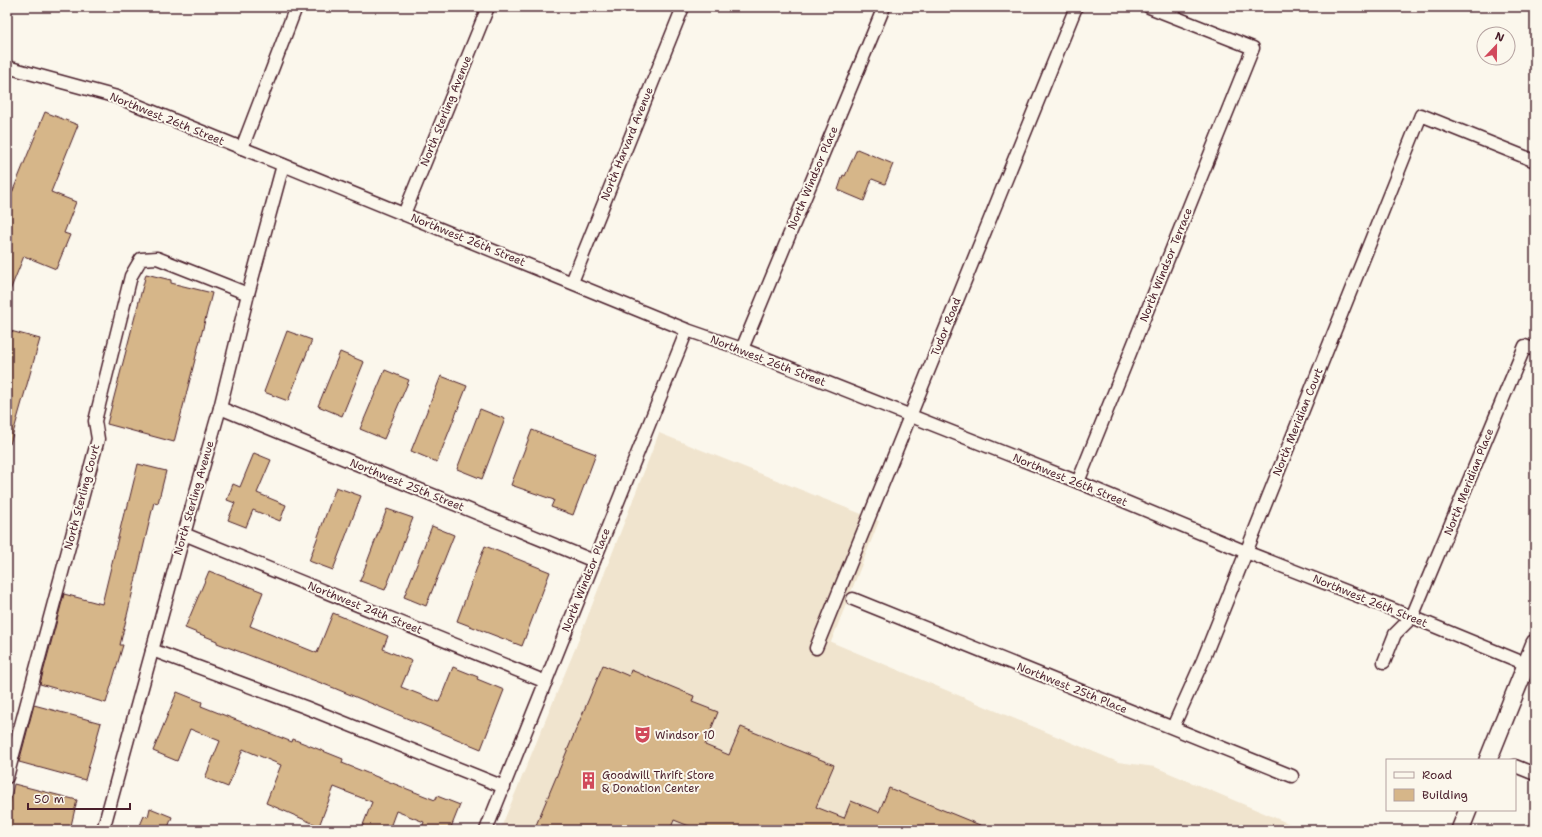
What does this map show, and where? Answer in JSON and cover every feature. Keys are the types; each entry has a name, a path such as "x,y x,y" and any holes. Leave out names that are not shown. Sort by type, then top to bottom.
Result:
{"main road":[{"path":"1492,759 1535,642"},
{"path":"1460,830 1468,811"}],"street":[{"path":"242,148 296,7"},
{"name":"North Sterling Avenue","path":"404,214 488,7"},
{"name":"North Harvard Avenue","path":"572,282 683,7"},
{"name":"North Windsor Place","path":"742,349 884,7"},
{"name":"Tudor Road","path":"816,648 1076,7"},
{"name":"North Windsor Terrace","path":"1078,482 1254,48 1149,7"},
{"name":"Northwest 26th Street","path":"7,66 117,98 688,330 742,349 1078,482 1246,552 1412,617 1526,664"},
{"name":"North Meridian Court","path":"1173,727 1203,660 1421,115 1535,161"},
{"name":"North Sterling Avenue","path":"102,830 220,408 248,294 283,166"},
{"name":"North Sterling Court","path":"7,777 98,439 95,420 131,276 141,258 157,258 248,294"},
{"name":"North Windsor Place","path":"486,830 688,330"},
{"name":"North Meridian Place","path":"1412,617 1530,348"},
{"name":"Northwest 25th Street","path":"220,408 594,561"},
{"name":"Northwest 24th Street","path":"184,534 546,682"},
{"name":"Northwest 25th Place","path":"853,599 1292,776"},
{"path":"1384,662 1395,634 1412,617"},
{"path":"152,650 305,707 504,787"},
{"path":"1516,766 1535,774"}],"shaded area":[{"path":"659,433 879,521 831,642 1118,762 1155,767 1304,830 500,830 575,649"}],"building":[{"path":"45,112 78,125 51,192 76,202 64,233 70,235 56,269 24,256 7,298 7,205"},
{"path":"857,149 893,164 885,184 872,179 864,201 838,190 843,175 845,176"},
{"path":"146,274 171,280 171,283 212,293 174,442 107,424"},
{"path":"7,330 40,339 10,444 7,444"},
{"path":"287,331 312,340 288,401 264,392"},
{"path":"340,352 364,362 342,416 318,406"},
{"path":"385,370 409,380 384,439 360,429"},
{"path":"441,376 467,386 437,462 411,451"},
{"path":"480,409 505,419 482,479 457,469"},
{"path":"532,430 596,454 573,515 551,507 554,500 511,485"},
{"path":"254,453 271,460 257,493 286,505 280,521 253,510 246,527 228,520 235,503 227,500 233,484 240,487"},
{"path":"138,464 166,471 158,503 154,502 120,645 123,645 106,703 40,684 64,594 102,604 125,509 127,509"},
{"path":"336,487 361,496 333,570 309,561"},
{"path":"387,509 413,518 385,590 360,581"},
{"path":"432,526 454,535 426,606 404,597"},
{"path":"485,546 550,572 522,646 457,621"},
{"path":"209,571 263,592 250,626 317,653 333,613 388,636 383,649 412,661 401,687 439,702 453,667 504,690 481,749 334,688 217,643 217,641 185,628"},
{"path":"603,665 629,676 631,670 694,696 692,702 718,712 705,745 729,755 741,727 834,765 816,807 844,818 851,801 879,812 889,788 992,830 699,830 674,820 670,830 534,830"},
{"path":"177,692 202,702 201,706 292,742 293,739 343,759 342,763 435,800 437,796 460,805 450,830 421,830 424,822 396,811 389,830 361,830 372,802 334,787 319,826 266,803 281,765 243,749 228,787 205,778 220,741 190,729 177,761 153,751"},
{"path":"34,705 101,723 85,780 19,762"},
{"path":"14,784 77,800 70,830 7,830 7,814"},
{"path":"150,808 172,817 167,830 138,830 144,816 148,817"}],"place":[{"name":"Windsor 10","path":"642,735"},
{"name":"Goodwill Thrift Store & Donation Center","path":"589,781"}]}
